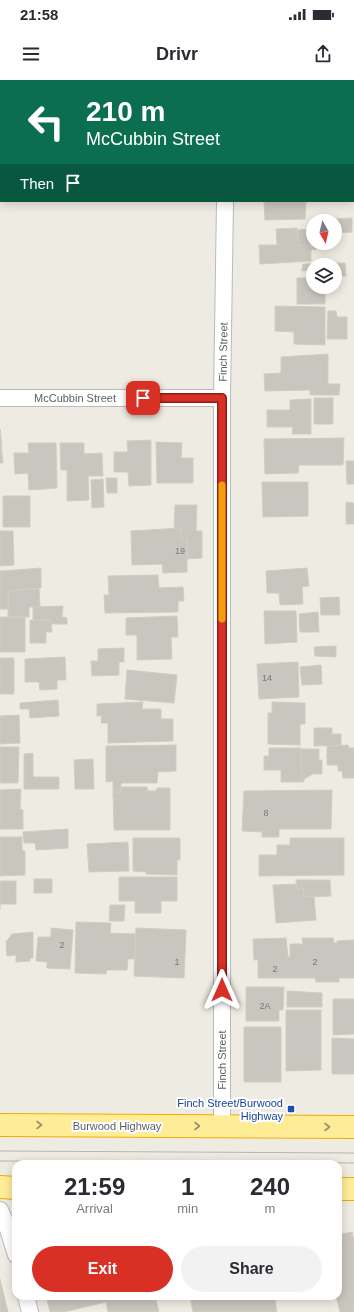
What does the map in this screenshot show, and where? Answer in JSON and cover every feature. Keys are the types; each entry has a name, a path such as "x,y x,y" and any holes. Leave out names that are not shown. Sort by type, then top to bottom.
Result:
{"highway":[{"name":"Burwood Highway","path":"0,1125 354,1127"},
{"path":"0,1187 12,1188"},
{"path":"342,1189 354,1189"}],"street":[{"name":"Finch Street","path":"222,1126 222,398 225,202"},
{"name":"McCubbin Street","path":"0,398 222,398"},
{"path":"0,1210 12,1242"},
{"path":"27,1300 30,1312"}],"building":[{"path":"264,202 306,202 305,219 265,220"},
{"path":"352,218 352,232 342,233 342,219"},
{"path":"297,228 299,246 306,245 306,250 311,250 311,258 306,258 306,261 260,264 259,245 277,245 276,229"},
{"path":"306,229 306,245 299,246 297,230"},
{"path":"342,263 345,263 346,276 342,276"},
{"path":"303,264 306,264 306,271 302,271"},
{"path":"297,278 306,278 306,294 325,294 325,304 297,304"},
{"path":"275,306 325,307 325,345 294,344 294,332 275,331"},
{"path":"328,311 336,311 337,317 347,317 347,339 327,339"},
{"path":"328,354 328,384 340,384 339,395 310,395 310,390 265,391 264,374 281,373 281,357"},
{"path":"314,398 333,398 333,424 314,424"},
{"path":"311,399 311,434 292,434 293,427 267,427 267,410 290,410 290,400"},
{"path":"0,429 2,445 3,463 0,463"},
{"path":"344,438 343,465 299,465 298,473 265,474 264,439"},
{"path":"151,440 151,485 129,486 128,472 114,472 114,452 128,452 127,441"},
{"path":"156,442 182,443 181,458 193,458 193,483 157,483"},
{"path":"28,443 56,443 57,488 29,490 28,473 15,474 14,453 29,453"},
{"path":"60,443 84,443 84,454 102,453 103,476 88,476 89,500 67,501 67,470 61,470"},
{"path":"346,461 354,461 354,484 347,484"},
{"path":"106,478 117,478 117,493 107,493"},
{"path":"103,479 104,507 92,508 91,480"},
{"path":"262,482 308,482 308,516 263,517"},
{"path":"3,496 30,496 30,527 3,527"},
{"path":"346,502 354,503 354,524 346,524"},
{"path":"175,505 197,505 196,531 202,531 202,558 187,559 187,540 181,539 181,528 174,528"},
{"path":"181,528 181,539 187,540 187,572 163,573 162,564 132,565 131,531"},
{"path":"0,531 13,531 14,565 0,566"},
{"path":"41,568 41,588 8,591 8,609 0,609 0,571"},
{"path":"307,568 309,586 302,587 303,604 280,605 279,593 267,593 266,571"},
{"path":"158,575 159,588 183,587 184,601 178,601 178,612 105,613 104,595 109,595 108,576"},
{"path":"39,589 40,607 29,607 29,617 8,617 8,591"},
{"path":"339,597 340,615 321,615 320,598"},
{"path":"63,606 62,617 67,618 67,624 52,624 51,620 33,620 33,607"},
{"path":"264,611 296,611 297,642 265,644"},
{"path":"318,612 319,632 300,632 299,614"},
{"path":"177,616 178,637 171,637 172,659 137,660 137,635 126,635 126,618"},
{"path":"0,617 25,617 25,652 0,652"},
{"path":"30,620 51,620 52,632 46,632 46,643 30,643"},
{"path":"336,646 336,657 315,656 314,647"},
{"path":"124,648 124,662 119,662 119,675 92,676 91,661 98,661 98,649"},
{"path":"65,657 66,680 57,680 57,689 40,690 39,682 25,682 25,659"},
{"path":"0,658 14,658 14,694 0,694"},
{"path":"298,662 299,697 259,699 257,664"},
{"path":"321,665 322,684 302,685 300,667"},
{"path":"127,670 177,675 174,703 125,699"},
{"path":"58,700 59,716 30,718 29,709 20,709 20,703"},
{"path":"143,702 142,709 161,709 161,719 173,719 173,741 108,743 108,723 101,723 102,716 97,716 97,704"},
{"path":"272,702 305,703 305,724 300,724 300,745 268,744 268,713 272,713"},
{"path":"19,715 20,743 0,744 0,716"},
{"path":"314,728 332,728 332,734 341,734 341,745 314,746"},
{"path":"176,745 176,771 158,772 157,783 121,783 121,792 113,792 113,781 106,782 106,746"},
{"path":"348,745 349,748 354,748 354,778 343,778 342,771 338,771 338,765 327,765 327,746"},
{"path":"0,747 19,747 18,783 0,783"},
{"path":"269,748 301,748 302,782 281,782 281,770 264,770 264,756 269,756"},
{"path":"301,749 319,749 319,760 322,760 322,774 313,774 304,779 304,782 302,782"},
{"path":"33,753 33,777 59,777 59,789 24,789 24,754"},
{"path":"93,759 94,789 75,789 74,760"},
{"path":"121,787 147,787 148,791 156,791 157,788 170,788 170,830 114,830 113,792 121,792"},
{"path":"21,789 20,809 23,810 23,829 0,829 0,790"},
{"path":"332,790 331,829 279,829 279,837 262,837 262,832 242,831 244,791"},
{"path":"68,829 68,848 36,850 35,843 24,843 23,832"},
{"path":"0,837 22,837 22,850 25,851 25,875 0,876"},
{"path":"133,838 180,838 180,860 177,860 177,875 146,874 146,872 133,871"},
{"path":"290,838 344,838 344,875 259,876 259,855 277,855 277,845 290,845"},
{"path":"128,842 129,871 89,872 87,844"},
{"path":"119,877 177,877 177,901 161,901 161,913 135,913 135,901 119,901"},
{"path":"34,879 52,879 52,893 34,893"},
{"path":"296,880 330,880 331,896 304,897 303,888 297,889"},
{"path":"0,881 16,881 16,904 0,904"},
{"path":"297,884 297,889 303,888 304,897 314,896 316,920 276,923 273,885"},
{"path":"110,905 125,905 124,921 109,921"},
{"path":"76,922 111,923 110,933 136,934 135,959 128,959 127,970 107,970 106,974 75,973"},
{"path":"51,928 73,930 70,969 47,968 47,962 36,961 38,937 51,937"},
{"path":"136,928 186,930 184,978 134,976"},
{"path":"33,932 33,958 30,958 30,961 16,962 16,955 7,956 6,942 12,934"},
{"path":"286,938 288,957 290,957 290,944 303,944 302,938 333,938 334,943 337,943 337,941 354,940 354,978 339,978 339,982 316,982 315,978 258,978 258,960 254,960 253,939"},
{"path":"246,987 284,987 283,1010 279,1010 279,1021 246,1021"},
{"path":"287,991 322,993 322,1007 287,1007"},
{"path":"333,999 354,999 354,1034 333,1035"},
{"path":"286,1010 321,1010 321,1070 286,1071"},
{"path":"244,1027 281,1027 281,1082 244,1082"},
{"path":"332,1038 354,1039 354,1074 332,1074"},
{"path":"352,1232 354,1241 354,1312 340,1312 337,1300 342,1300 342,1234"},
{"path":"0,1279 8,1312 0,1312"},
{"path":"47,1300 156,1300 159,1312 108,1312 106,1302 64,1312 50,1312"},
{"path":"191,1300 275,1300 277,1312 193,1312"}],"tram line":[{"path":"0,1151 354,1153"},
{"path":"0,1161 12,1161"},
{"path":"342,1163 354,1163"}],"slow traffic":[{"path":"222,485 222,619"}],"place":[{"name":"Finch Street/Burwood Highway","path":"291,1109"}],"route":[{"path":"143,398 222,398 222,990"}]}
